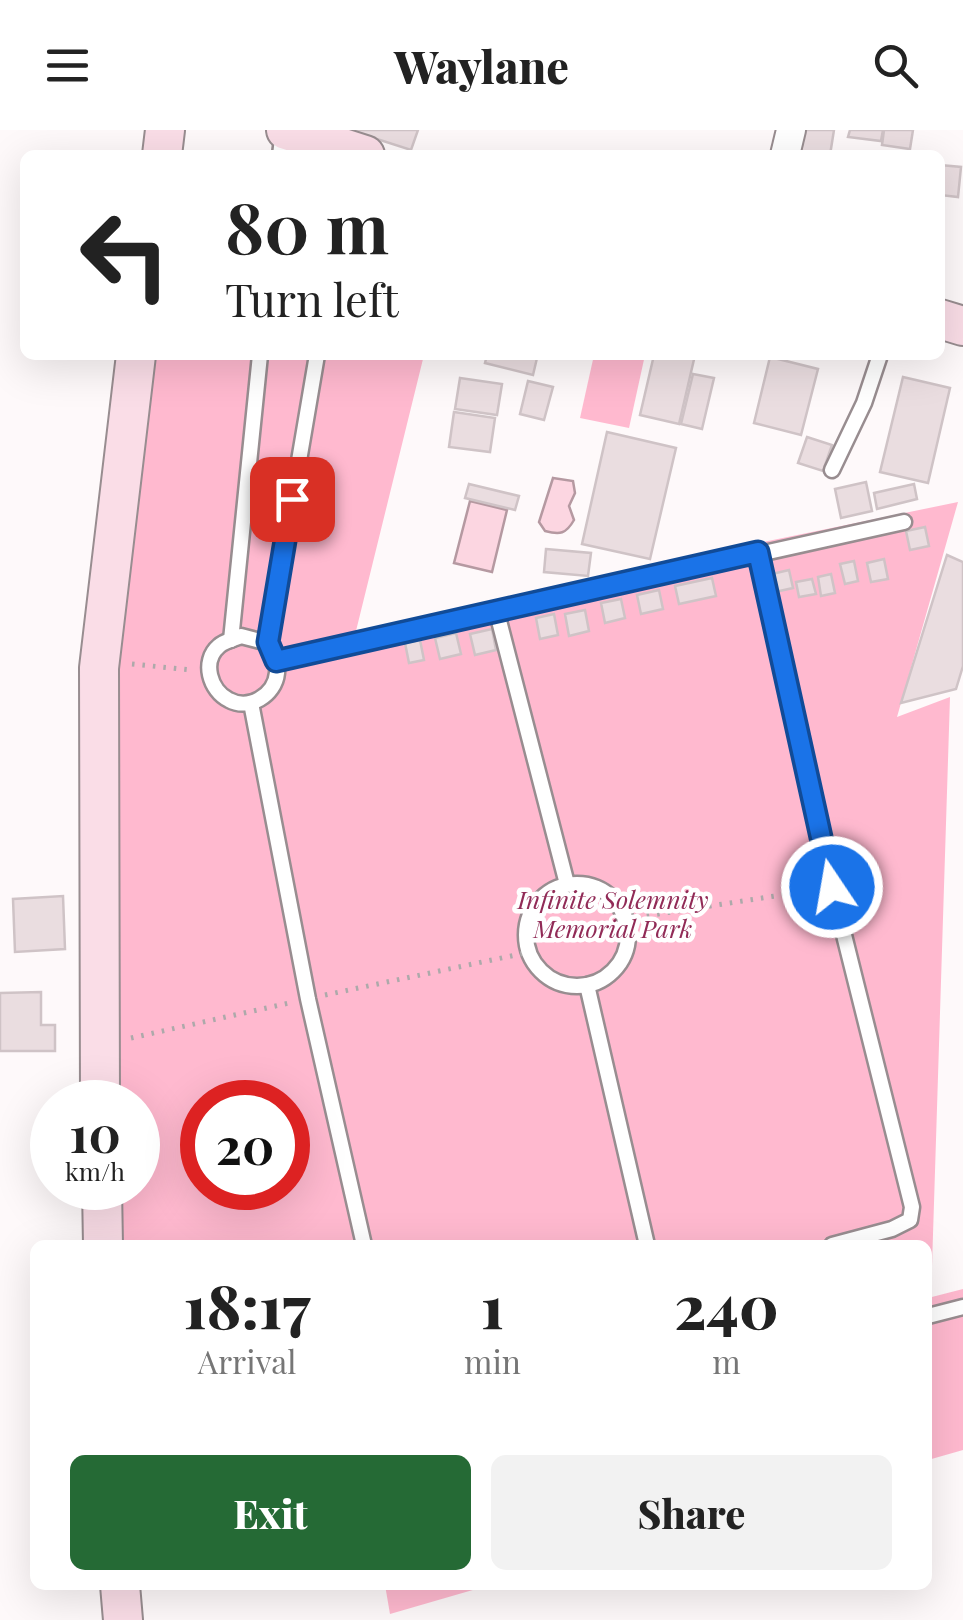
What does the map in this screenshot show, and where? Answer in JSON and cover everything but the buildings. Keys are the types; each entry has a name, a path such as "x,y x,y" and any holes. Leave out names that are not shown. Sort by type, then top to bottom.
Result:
{"street":[{"path":"284,130 342,150"},
{"path":"100,1080 99,668 135,360"},
{"path":"102,1210 103,1240"},
{"path":"120,1590 123,1620"}],"lane":[{"path":"231,640 259,360"},
{"path":"268,642 248,636 220,644 209,672 214,686 226,699 250,703 262,698 274,685 276,661 268,642 316,360"},
{"path":"832,470 864,403 878,360"},
{"path":"276,661 904,522"},
{"path":"758,552 832,887 912,1207 910,1220 851,1240"},
{"path":"498,613 568,884"},
{"path":"250,703 308,999 363,1240"},
{"path":"568,884 591,885 614,899 626,919 626,950 618,966 587,985 575,986 549,978 536,966 526,942 532,910 543,896 568,884"},
{"path":"587,985 646,1240"},
{"path":"932,1315 963,1308"}],"path":[{"path":"626,919 832,887"}],"green space":[{"name":"Infinite Solemnity Memorial Park","path":"143,360 423,360 355,635 652,565 958,502 897,717 950,697 932,1266 932,1240 123,1240 122,1210 160,1210 160,1080 116,1080 103,688"},
{"path":"593,360 644,360 629,428 580,418"},
{"path":"963,1289 963,1450 932,1459 932,1297"},
{"path":"386,1590 473,1590 390,1614"}],"shaded area":[{"path":"553,478 573,481 575,493 569,506 574,520 559,533 545,531 539,522"},
{"path":"470,501 507,510 492,572 454,563"}],"route":[{"path":"292,499 268,642 276,661 758,552 832,887"}]}
